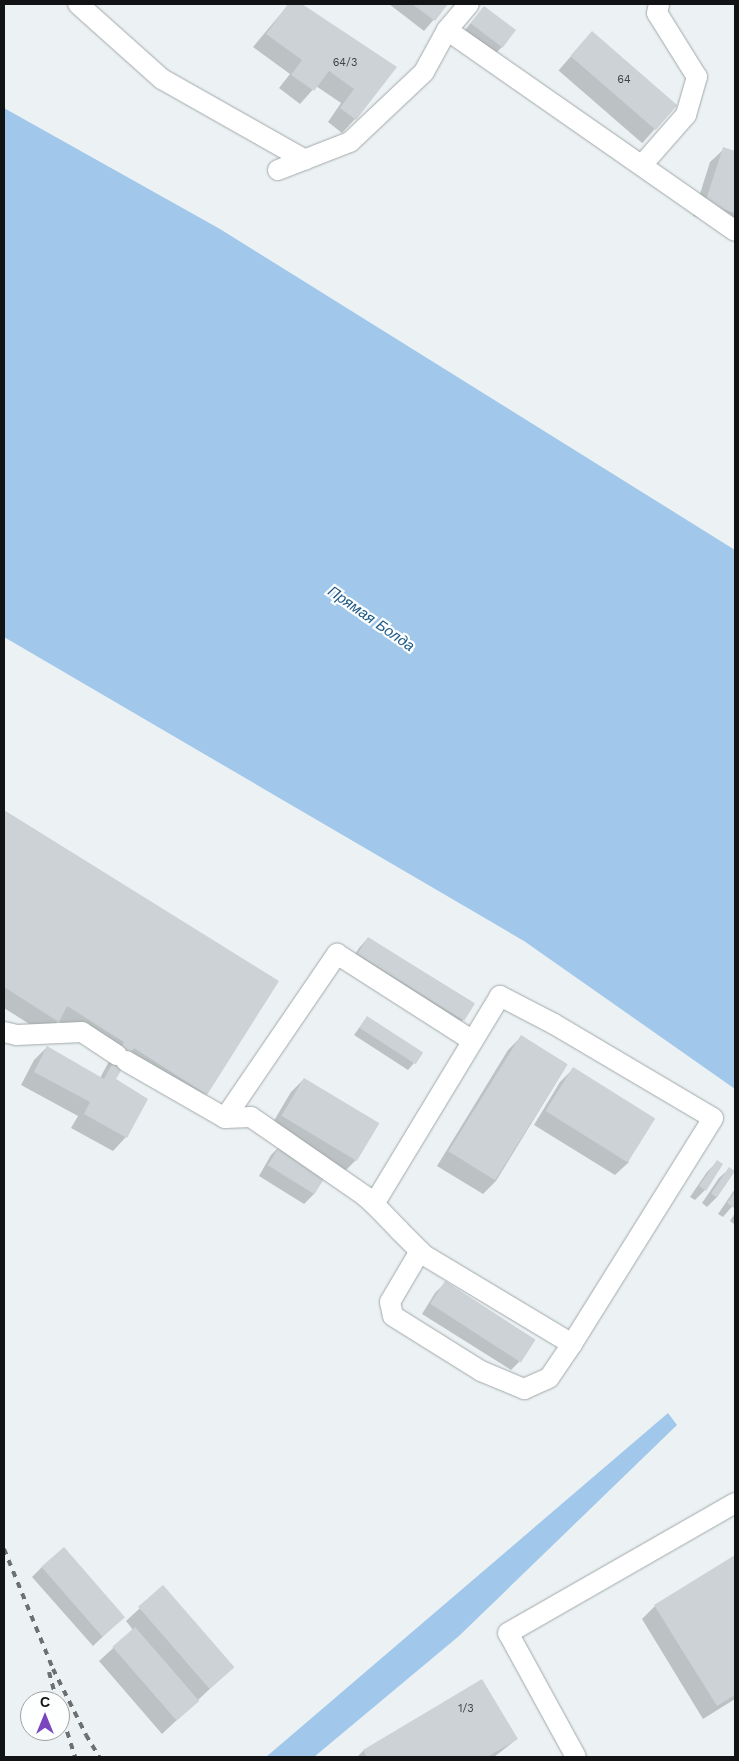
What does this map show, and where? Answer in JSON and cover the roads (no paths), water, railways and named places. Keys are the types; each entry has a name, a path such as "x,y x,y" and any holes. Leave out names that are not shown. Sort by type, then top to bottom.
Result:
{"street":[{"path":"78,4 162,79 305,160"},
{"path":"278,170 350,142 424,72 447,30 469,4"},
{"path":"642,165 686,114 698,77 657,13 660,4"},
{"path":"447,30 735,231"},
{"path":"226,1118 338,954 473,1041"},
{"path":"374,1204 500,996 554,1024 713,1118 549,1378 524,1390 481,1371 393,1316 390,1302 420,1251"},
{"path":"4,1032 17,1036 82,1032 122,1058 226,1118 251,1117 365,1196 420,1251 572,1344"},
{"path":"576,1757 508,1633 735,1503"}],"water":[{"name":"Прямая Болда","path":"4,108 220,229 735,550 735,1089 524,941 4,637"},
{"path":"668,1413 677,1425 459,1636 314,1757 266,1757"}],"railway":[{"path":"4,1549 53,1669 99,1757"},
{"path":"49,1672 54,1691"},
{"path":"70,1741 75,1757"}]}
